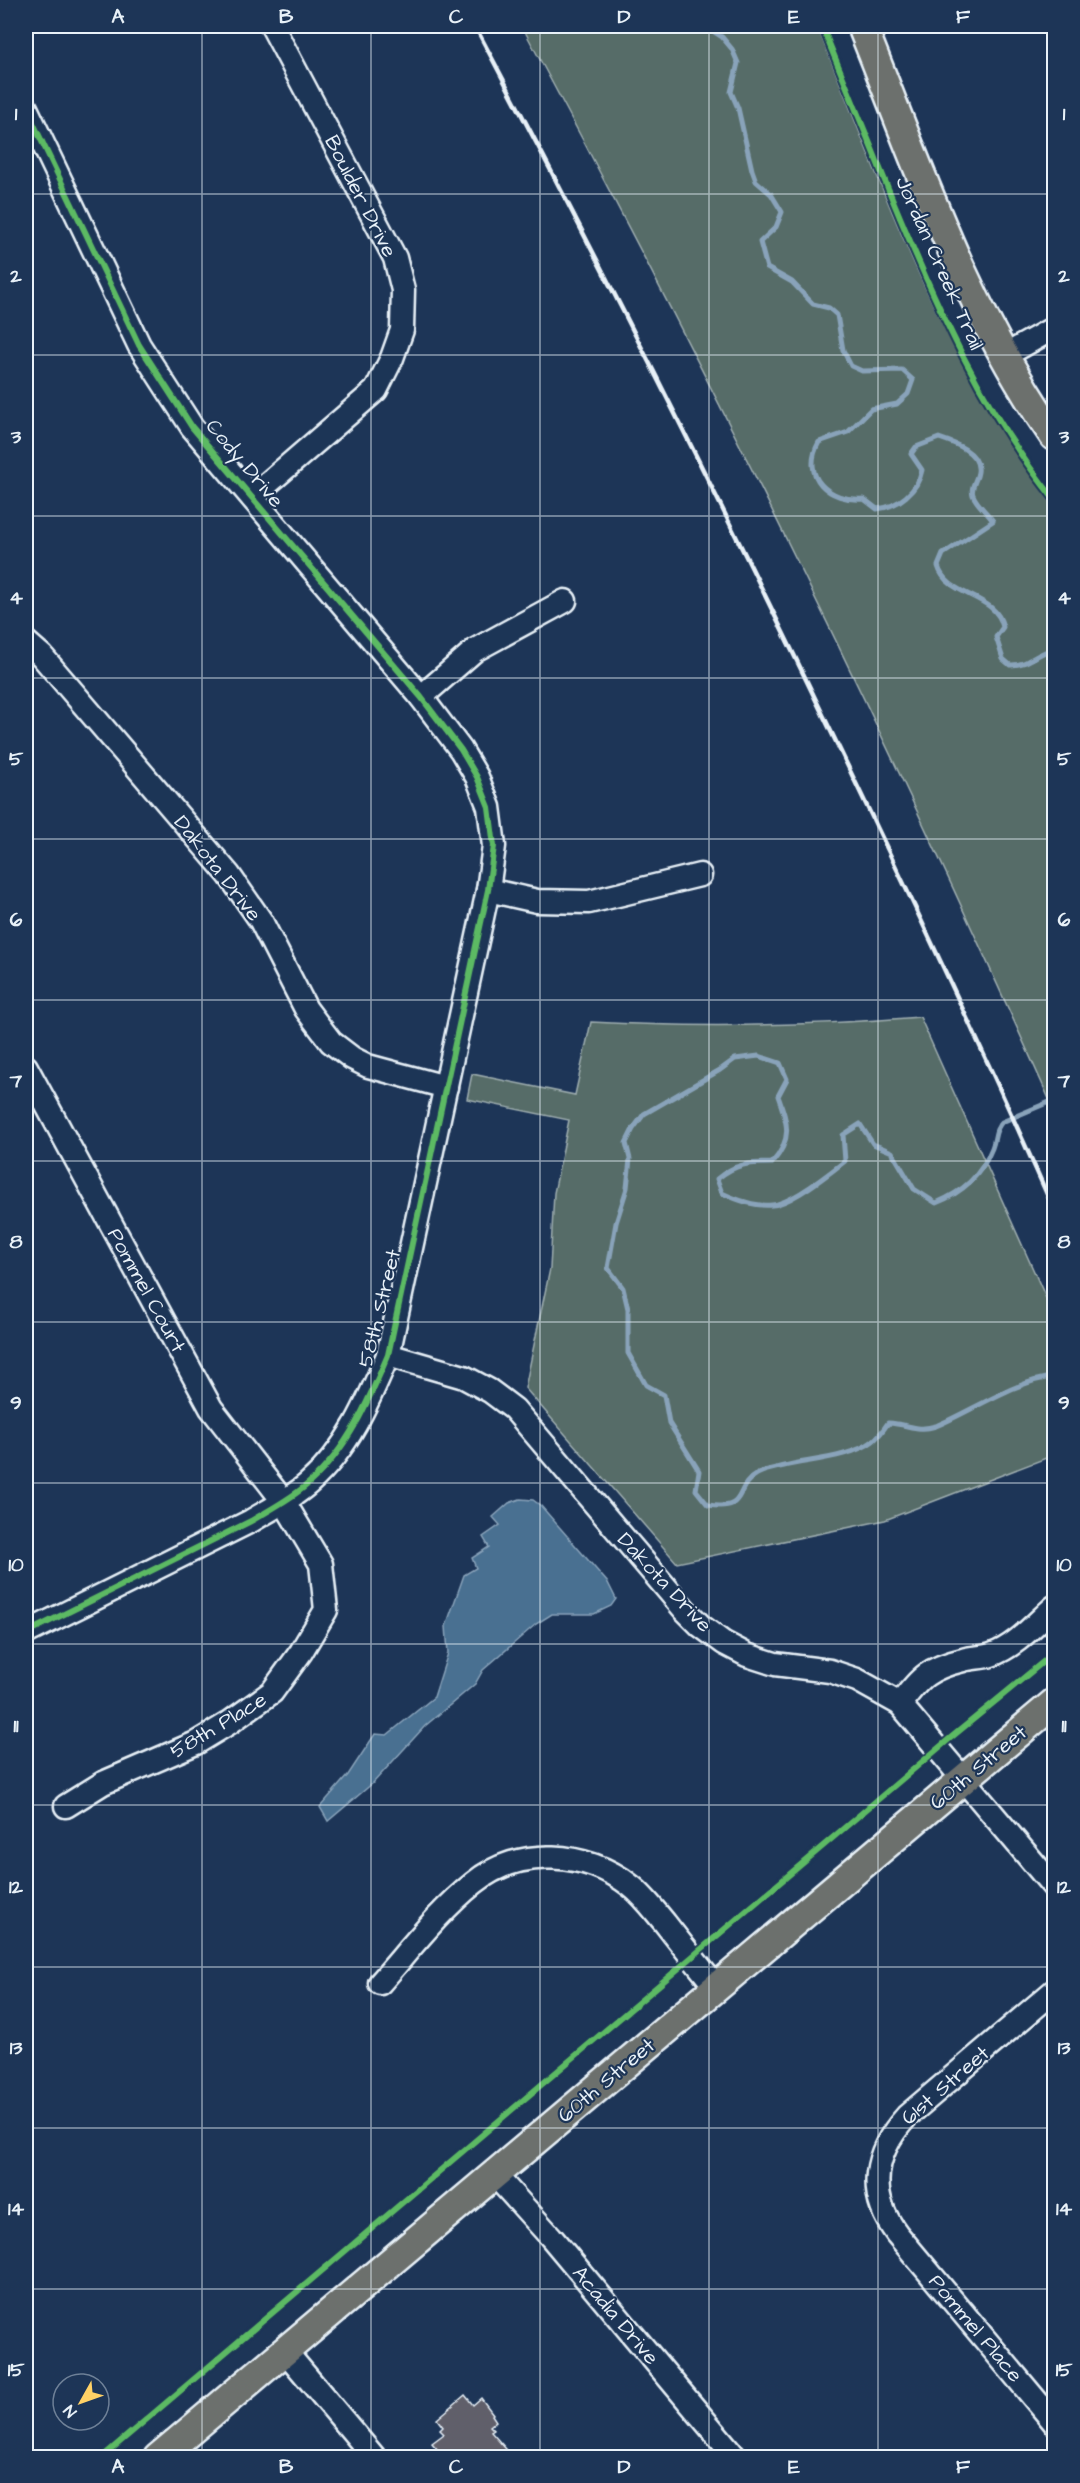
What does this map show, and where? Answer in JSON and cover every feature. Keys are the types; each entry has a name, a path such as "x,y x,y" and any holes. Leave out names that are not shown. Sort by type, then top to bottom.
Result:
{"main road":[{"path":"862,26 948,238 1004,356 1054,436"},
{"name":"60th Street","path":"158,2457 1054,1703"}],"street":[{"name":"Boulder Drive","path":"252,497 376,390 392,358 402,330 403,290 395,258 272,26"},
{"name":"Cody Drive","path":"26,108 139,345 192,427 421,697 461,750 477,777 489,807"},
{"path":"1004,356 1054,328"},
{"path":"421,697 475,651 565,601"},
{"name":"Dakota Drive","path":"26,642 42,656 229,875 261,921 306,1010 331,1042 352,1058 368,1066 446,1087"},
{"name":"58th Street","path":"27,1629 251,1521 284,1502 309,1483 326,1466 355,1428 388,1355 446,1087 488,890 494,846 489,807"},
{"path":"488,890 537,901 589,902 700,875"},
{"name":"Pommel Court","path":"26,1067 212,1408 284,1502"},
{"name":"Dakota Drive","path":"388,1355 464,1377 490,1390 514,1409 685,1610 701,1626 724,1643 747,1655 775,1664 830,1671 857,1680 900,1704 1054,1887"},
{"name":"58th Place","path":"66,1806 103,1784 196,1743 229,1723 272,1692 301,1652 326,1610 321,1564 284,1502"},
{"path":"900,1704 917,1682 935,1668 964,1659 990,1655 1008,1647 1054,1607"},
{"path":"380,1983 476,1882 496,1869 520,1861 543,1857 566,1858 590,1863 612,1873 632,1887 648,1903 716,1987"},
{"name":"61st Street","path":"897,2234 882,2208 877,2187 878,2167 883,2149 893,2131 907,2116 1054,1991"},
{"name":"Acadia Drive","path":"495,2174 552,2237 736,2457"},
{"name":"Pommel Place","path":"897,2234 1054,2422"},
{"path":"285,2351 375,2457"}],"green space":[{"path":"522,26 817,26 919,275 948,335 1015,451 1054,506 1054,1110 929,836 798,563 663,293"},
{"path":"920,1017 1054,1316 1054,1455 885,1520 677,1563 525,1388 550,1269 554,1193 569,1120 467,1099 472,1074 575,1095 591,1022 756,1025"}],"water":[{"path":"520,1499 533,1500 541,1506 608,1583 616,1599 611,1606 594,1614 552,1614 536,1624 483,1670 475,1684 425,1726 373,1783 328,1821 320,1807 348,1775 375,1734 387,1735 434,1697 448,1653 446,1626 464,1575 476,1568 472,1558 489,1547 483,1537 500,1525 493,1517 509,1503"}],"building":[{"path":"465,2395 473,2405 481,2398 496,2421 490,2426 494,2430 491,2432 513,2457 444,2457 432,2443 444,2434 440,2430 443,2427 437,2419"}],"waterway":[{"path":"705,26 722,37 732,49 738,63 731,92 738,108 752,170 756,181 771,194 782,212 776,227 760,242 767,268 792,282 813,304 829,308 837,315 843,350 851,366 862,371 902,370 913,380 908,394 897,404 871,409 848,432 819,442 813,466 821,485 829,492 840,496 864,499 877,509 885,508 906,497 920,478 922,470 911,454 916,447 939,438 965,449 978,465 972,489 973,495 993,521 943,554 938,566 943,576 951,584 982,601 999,616 1003,627 996,637 1003,659 1010,665 1028,661 1054,649"},
{"path":"1054,1100 1002,1122 996,1131 988,1158 977,1175 955,1194 936,1203 914,1189 892,1152 873,1144 860,1124 843,1135 845,1161 810,1187 789,1199 772,1205 759,1205 722,1193 717,1179 743,1165 772,1163 779,1154 787,1131 778,1096 787,1079 780,1063 759,1056 735,1059 644,1114 633,1129 626,1143 630,1159 627,1188 616,1223 608,1268 623,1288 628,1309 628,1353 646,1385 664,1395 669,1423 699,1471 696,1490 708,1505 721,1506 735,1502 749,1480 763,1471 854,1451 875,1439 888,1423 929,1428 1010,1390 1040,1379 1054,1377"}],"railway":[{"path":"475,26 668,399 761,588 930,939 1054,1210"}],"cycle path":[{"name":"Jordan Creek Trail","path":"822,26 910,242 945,319 1005,430 1054,499"},
{"path":"26,108 139,345 192,427 421,697 461,750 477,777 489,807 494,846 488,890 388,1355 356,1424 323,1470 281,1504 26,1633"},
{"path":"101,2458 948,1740 1054,1653"}]}
